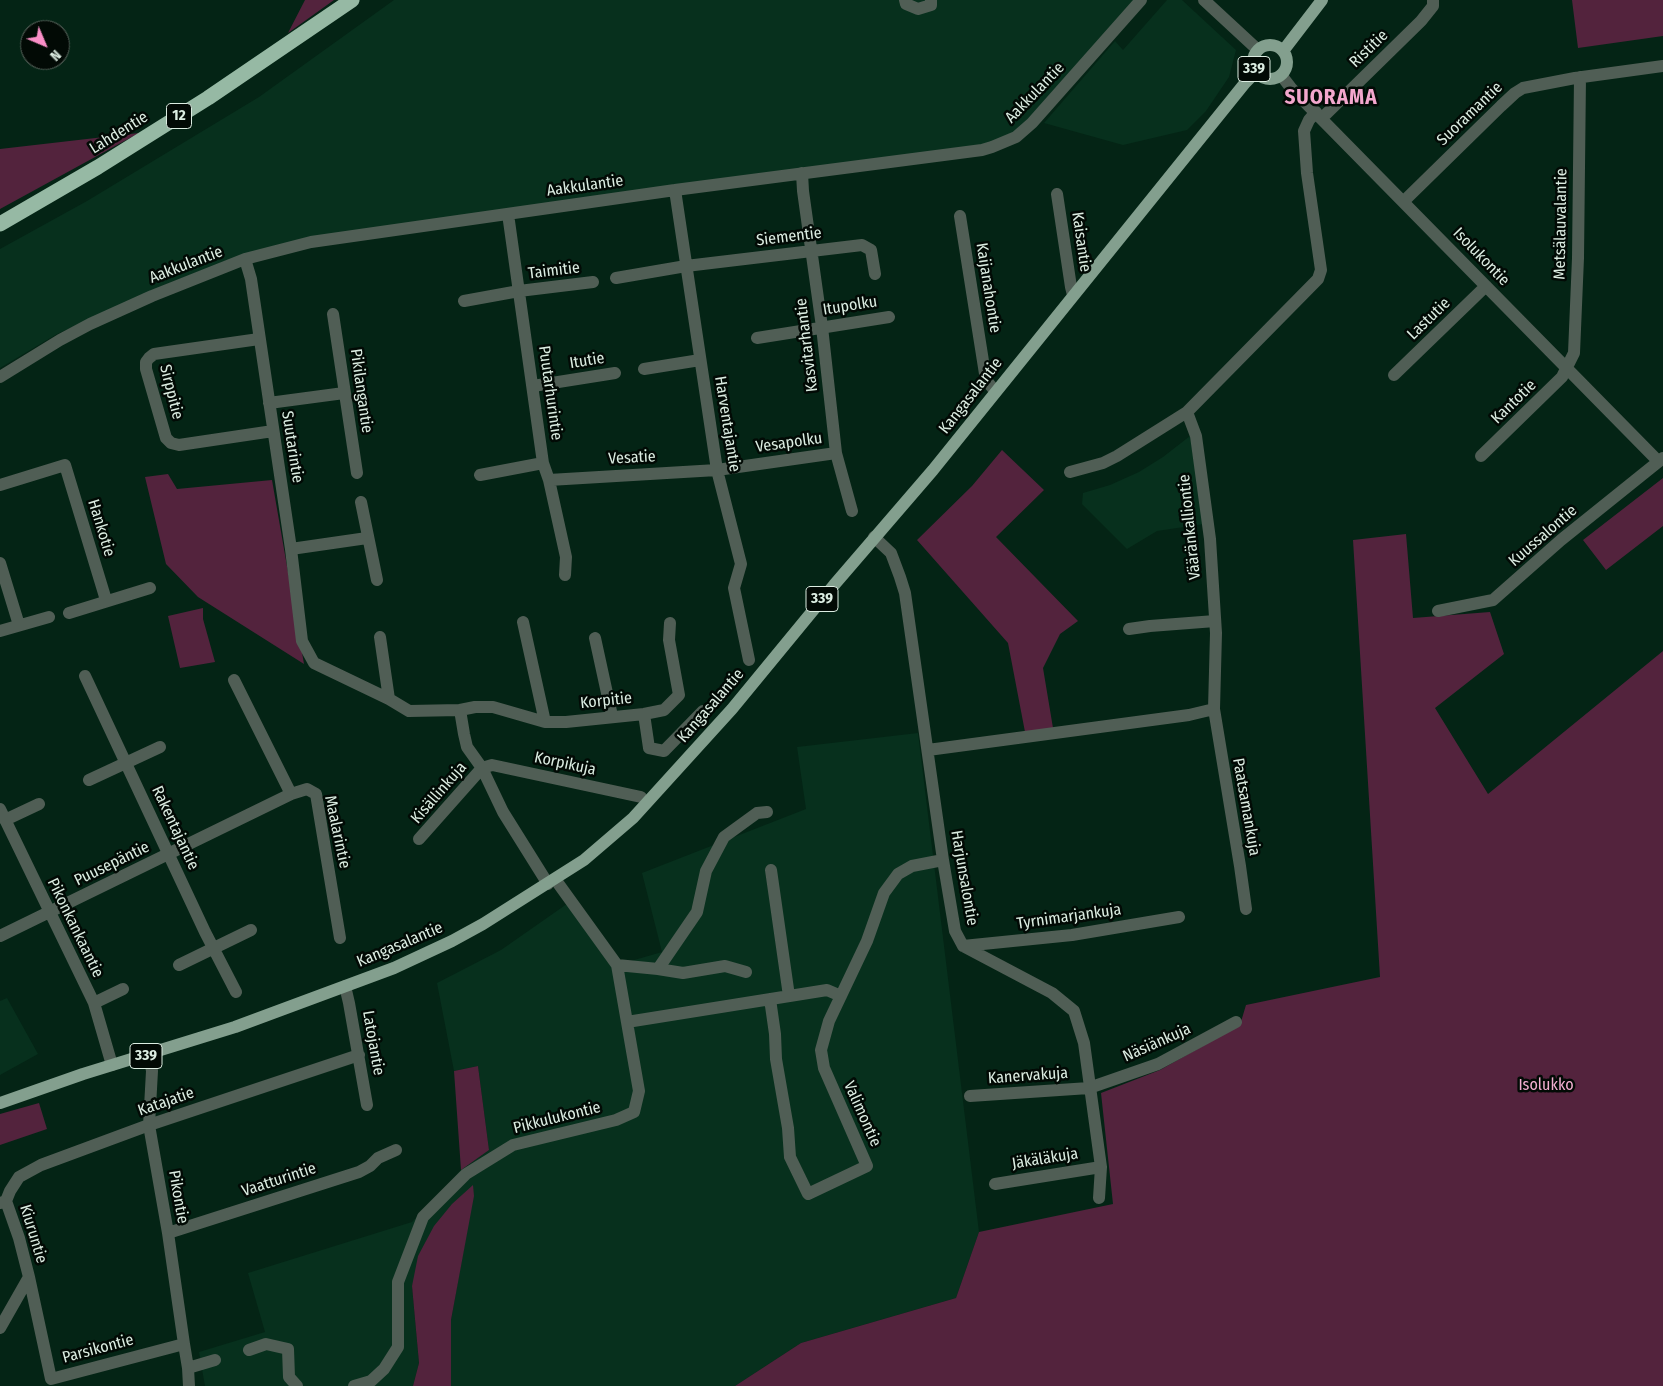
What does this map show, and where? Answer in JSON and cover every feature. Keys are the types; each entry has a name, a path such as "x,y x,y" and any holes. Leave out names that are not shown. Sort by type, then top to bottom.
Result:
{"highway":[{"name":"Lahdentie","path":"0,224 171,122 275,54 352,0"}],"main road":[{"name":"339","path":"1283,51 1322,0"},
{"name":"339","path":"1269,45 1283,51 1286,56 1287,66 1281,75 1271,80 1260,76 1256,72 1253,60 1258,50 1269,45"},
{"name":"Kangasalantie","path":"0,1103 112,1065 235,1027 394,968 456,939 505,912 584,860 616,833 658,791 732,709 874,537 933,470 1245,83 1256,72"}],"street":[{"path":"905,0 906,4 918,9 931,5 931,0"},
{"name":"Aakkulantie","path":"0,376 90,324 152,296 245,259 311,242 676,190 982,150 1016,137 1032,123 1141,0"},
{"path":"1204,0 1258,50"},
{"name":"Ristitie","path":"1319,115 1421,21 1433,6 1433,0"},
{"name":"Suoramantie","path":"1404,201 1515,93 1531,86 1580,77 1663,66"},
{"name":"Isolukontie","path":"1281,75 1567,370 1660,459"},
{"name":"Metsälauvalantie","path":"1567,370 1574,353 1578,258 1580,77"},
{"path":"1070,472 1117,456 1187,412 1318,279 1321,270 1307,174 1304,131 1308,120 1319,115"},
{"name":"Kasvitarhantie","path":"802,173 802,190 822,327 836,453 852,511"},
{"name":"Harventajantie","path":"676,190 717,470 741,564 734,588 749,660"},
{"name":"Kaisantie","path":"1057,194 1071,287 1074,295"},
{"name":"Puutarhurintie","path":"508,214 543,463 549,480 566,556 565,576"},
{"name":"Kaijanahontie","path":"960,216 986,380 995,392"},
{"name":"Siementie","path":"686,266 862,245 871,250 875,274"},
{"name":"Suutarintie","path":"245,259 251,279 291,549 302,641"},
{"path":"616,278 686,266"},
{"name":"Taimitie","path":"464,301 519,291 594,282"},
{"name":"Lastutie","path":"1394,375 1486,286"},
{"name":"Pikilangantie","path":"333,314 357,473"},
{"name":"Itupolku","path":"757,338 889,317"},
{"name":"Sirppitie","path":"259,339 154,354 146,362 146,369 166,438 171,443 179,445 273,431"},
{"path":"644,369 700,360"},
{"name":"Kantotie","path":"1481,456 1562,378 1567,370"},
{"name":"Itutie","path":"533,386 615,373"},
{"path":"269,403 344,393"},
{"name":"Vääränkalliontie","path":"1187,412 1196,436 1210,539 1215,620 1214,710"},
{"name":"Vesapolku","path":"717,470 836,453"},
{"name":"Kuussalontie","path":"1438,611 1494,600 1561,540 1660,459"},
{"path":"480,474 543,463"},
{"name":"Hankotie","path":"0,485 65,465 106,600"},
{"name":"Vesatie","path":"549,480 717,470"},
{"path":"361,502 376,580"},
{"name":"Harjunsalontie","path":"874,537 891,553 904,593 918,696 955,931 963,946 1052,993 1074,1011 1084,1043 1100,1167 1100,1198"},
{"path":"291,549 367,538"},
{"path":"0,563 19,625"},
{"path":"69,613 106,600 150,588"},
{"path":"0,631 48,618"},
{"path":"1129,629 1215,620"},
{"path":"523,622 545,722"},
{"name":"Korpitie","path":"302,641 314,664 389,699 409,711 493,707 545,722 566,722 644,714 664,710 679,695 669,640 670,623"},
{"path":"380,636 389,699"},
{"path":"594,638 612,716"},
{"name":"Rakentajantie","path":"85,676 213,948 236,992"},
{"path":"234,680 291,794"},
{"path":"460,710 467,746 482,768 503,812 552,881"},
{"path":"928,750 1214,710"},
{"name":"Paatsamankuja","path":"1214,710 1246,909"},
{"path":"644,714 649,748 664,750 703,711"},
{"path":"89,780 160,746"},
{"name":"Korpikuja","path":"482,768 492,765 498,766 641,797"},
{"name":"Kisällinkuja","path":"420,839 482,768"},
{"name":"Maalarintie","path":"291,794 307,789 316,794 340,938"},
{"name":"Puusepäntie","path":"0,936 291,794"},
{"path":"3,815 39,804"},
{"path":"658,969 697,912 706,871 724,837 757,813 767,812"},
{"name":"Pikonkankaantie","path":"3,815 94,1003 112,1065"},
{"name":"Valimontie","path":"770,999 776,1059 788,1128 790,1157 808,1194 867,1166 824,1068 821,1050 829,1021 867,941 884,893 898,874 912,866 943,860"},
{"path":"771,870 789,996"},
{"name":"Pikkulukontie","path":"354,1386 371,1381 384,1369 398,1346 398,1282 423,1217 435,1204 466,1174 513,1145 616,1120 634,1112 639,1091 617,966 552,881"},
{"name":"Tyrnimarjankuja","path":"963,946 1072,936 1179,916"},
{"path":"179,965 251,930"},
{"path":"617,966 683,973 725,966 746,972"},
{"name":"Latojantie","path":"345,986 367,1105"},
{"path":"94,1003 123,989"},
{"path":"627,1022 827,990 841,996"},
{"name":"Näsiänkuja","path":"1090,1088 1158,1064 1236,1022"},
{"name":"Pikontie","path":"149,1055 152,1071 149,1125 168,1233 184,1344"},
{"name":"Katajatie","path":"3,1202 19,1177 41,1165 149,1125 359,1055"},
{"name":"Kanervakuja","path":"970,1096 1090,1088"},
{"name":"Vaatturintie","path":"168,1233 359,1172 370,1166 378,1158 396,1150"},
{"name":"Jäkäläkuja","path":"995,1184 1100,1167"},
{"name":"Kiuruntie","path":"0,1328 29,1277 19,1238 3,1202"},
{"name":"Parsikontie","path":"29,1277 50,1379 184,1344"},
{"path":"184,1344 190,1386"},
{"path":"249,1350 266,1344 288,1349 289,1377 297,1386"},
{"path":"188,1368 215,1360"}],"shaded area":[{"path":"394,0 1141,0 1032,123 992,147 245,255 171,282 57,334 0,368 0,249 87,201 259,97"},
{"path":"1167,0 1182,0 1236,50 1229,77 1206,111 1187,130 1123,145 1044,123 1115,41 1123,50"},
{"path":"1190,436 1204,524 1157,531 1127,549 1082,504 1083,493 1110,485 1139,472 1163,457"},
{"path":"918,733 979,1232 956,1298 801,1343 735,1386 451,1386 451,1320 473,1196 473,1186 412,1286 419,1363 413,1386 205,1386 199,1352 265,1332 248,1273 412,1222 461,1170 489,1150 478,1066 454,1071 437,983 501,950 574,899 617,965 662,952 642,873 806,809 797,747"},
{"path":"7,998 38,1054 0,1075 0,1001"}],"green space":[{"path":"305,0 334,0 288,33"},
{"path":"1572,0 1663,0 1663,36 1578,48"},
{"path":"139,133 64,174 0,209 0,149"},
{"path":"1002,450 1044,490 996,537 1078,621 1060,634 1043,668 1053,728 1025,732 1008,643 917,540 972,486"},
{"path":"168,474 177,489 272,480 304,664 198,597 166,564 145,477"},
{"path":"1663,478 1663,526 1606,570 1583,540"},
{"name":"Isolukko","path":"1406,534 1413,618 1490,612 1504,654 1435,708 1488,794 1663,651 1663,1386 735,1386 801,1343 956,1298 979,1232 1113,1204 1101,1093 1160,1070 1240,1025 1246,1005 1380,977 1353,540"},
{"path":"203,608 203,619 215,662 180,668 168,616"},
{"path":"478,1066 489,1150 461,1170 454,1071"},
{"path":"39,1103 47,1129 0,1145 0,1114"},
{"path":"473,1185 474,1196 451,1320 451,1386 413,1386 419,1363 412,1286 418,1256 434,1226 452,1204"}],"district":[{"name":"SUORAMA","path":"1331,98"}]}
